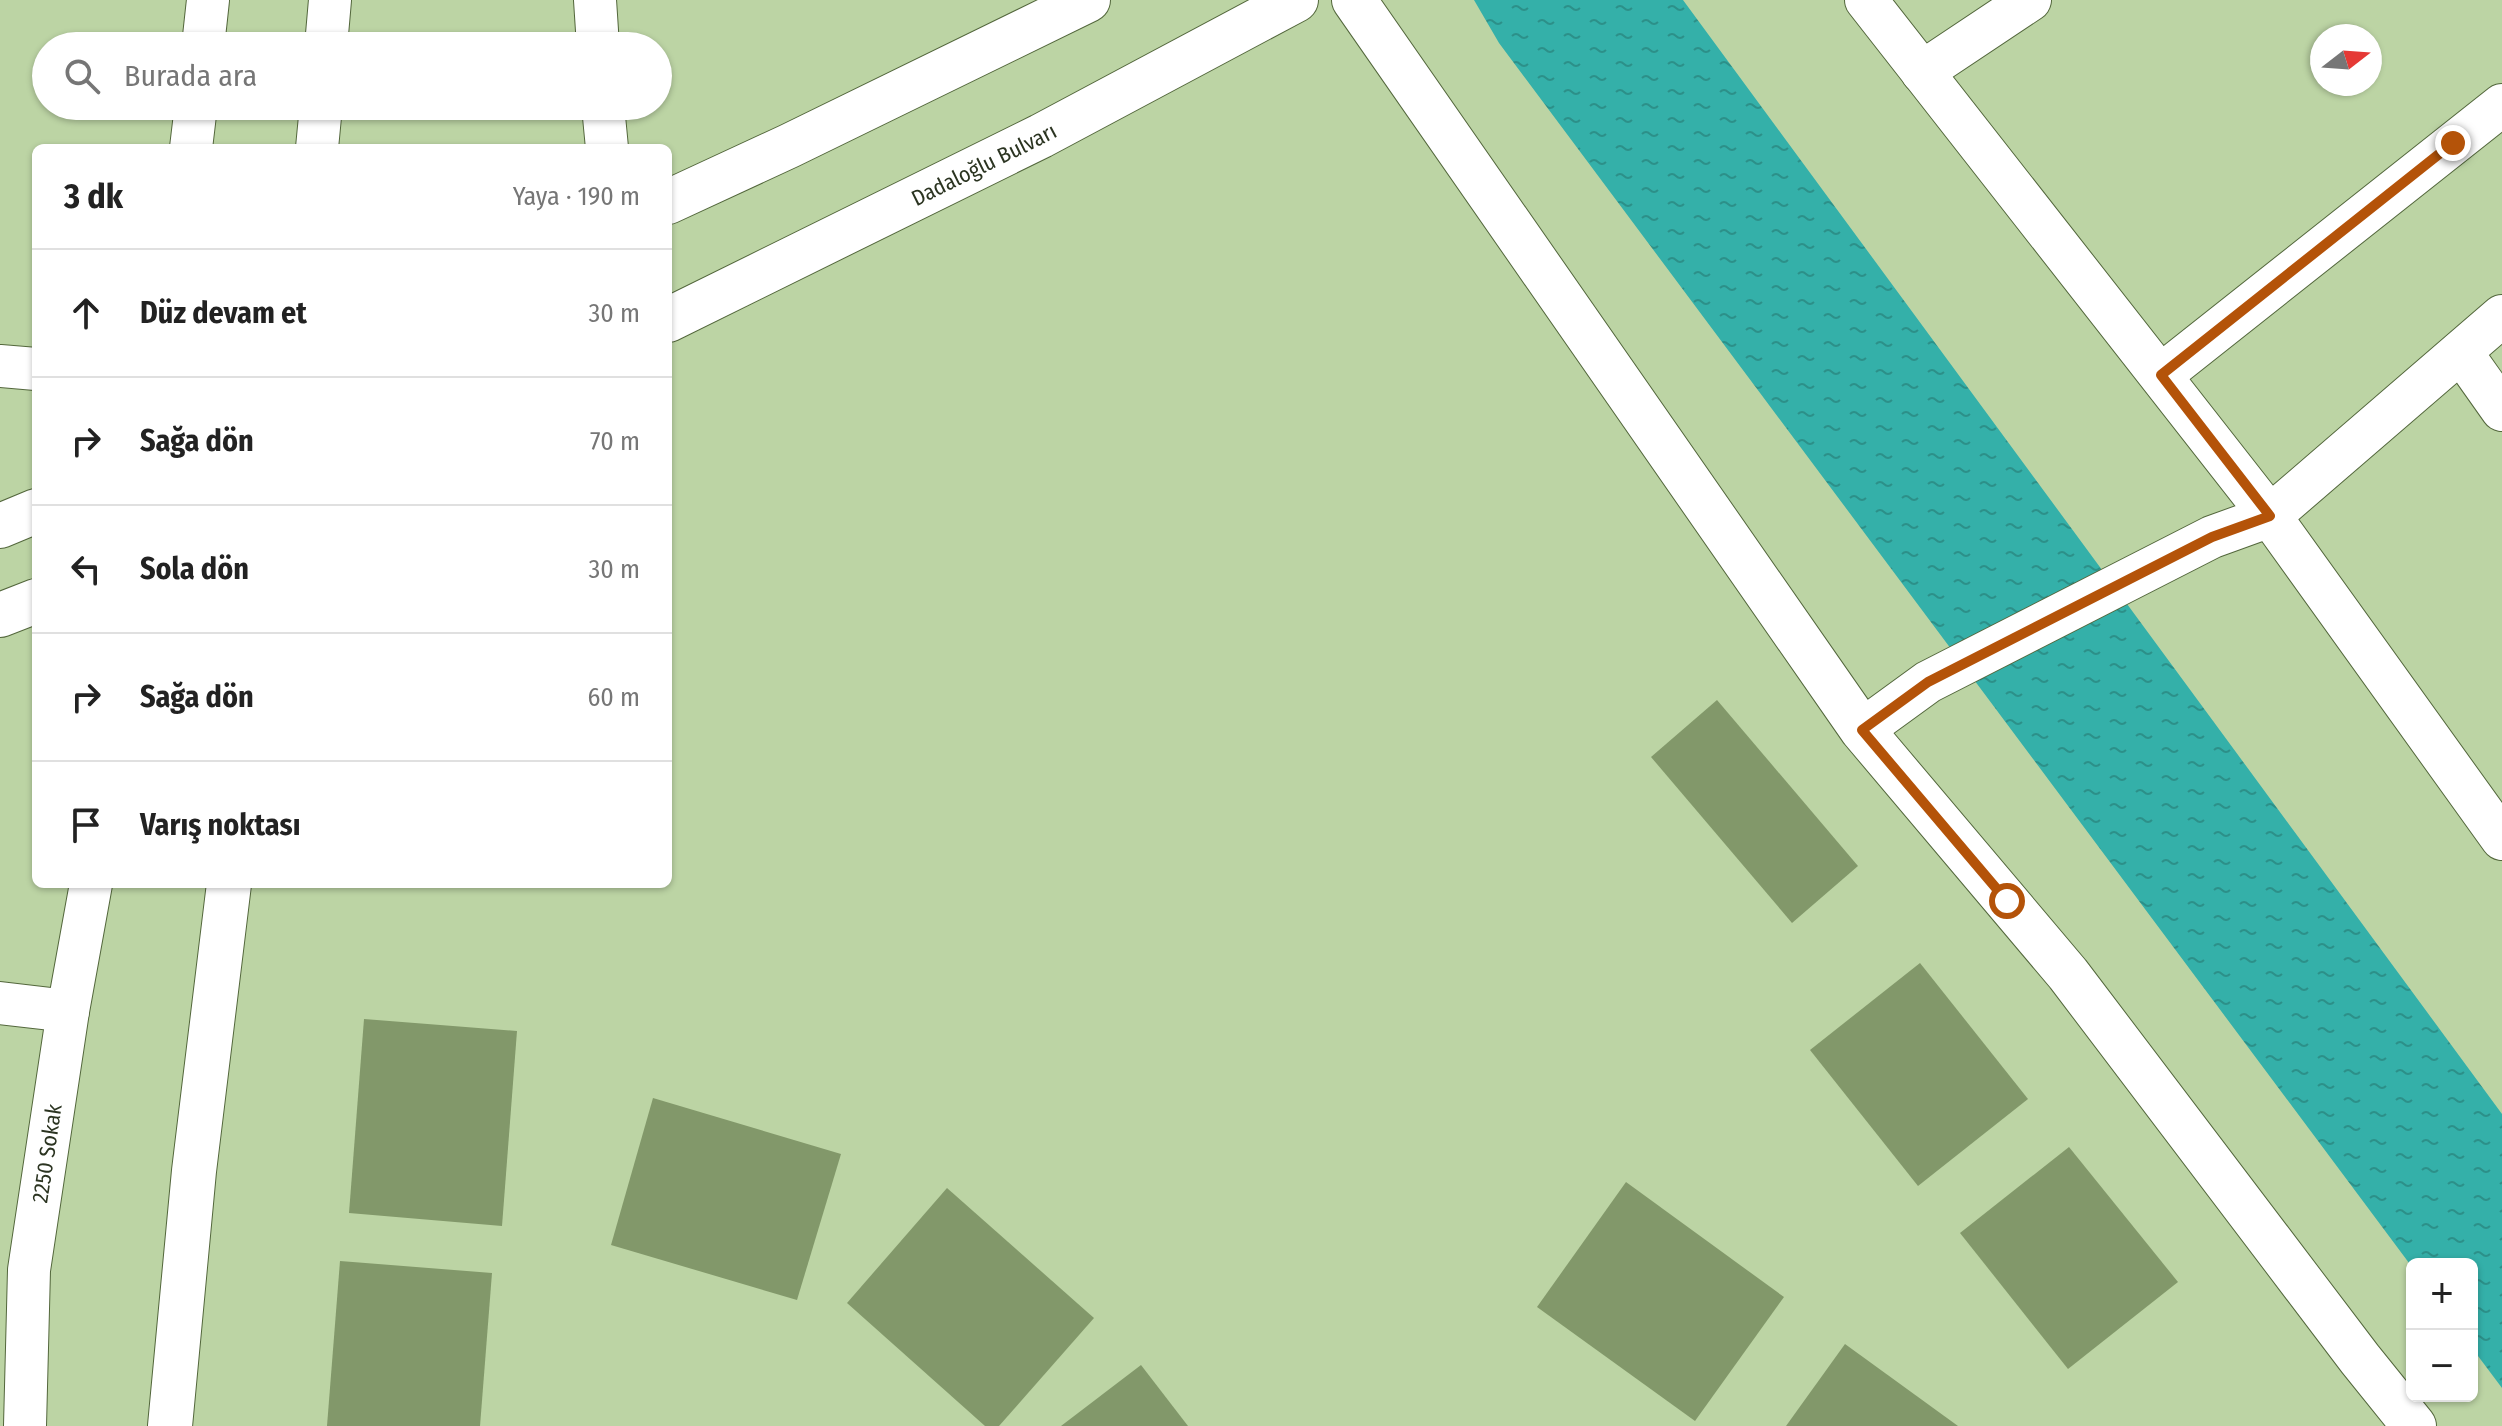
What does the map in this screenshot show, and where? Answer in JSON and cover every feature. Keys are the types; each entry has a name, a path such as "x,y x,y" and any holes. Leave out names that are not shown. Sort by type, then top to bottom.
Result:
{"main road":[{"path":"672,200 804,140 1088,0"},
{"name":"Dadaloğlu Bulvarı","path":"672,318 1041,136 1296,0"},
{"path":"1354,0 1862,730 2068,974 2414,1426"},
{"path":"0,526 32,513"},
{"path":"0,615 32,603"},
{"path":"170,1426 194,1171 229,888"}],"street":[{"path":"205,32 208,0"},
{"path":"327,32 330,0"},
{"path":"595,0 597,32"},
{"path":"1866,0 2270,516 2502,839"},
{"path":"1922,72 2030,0"},
{"path":"2161,375 2502,105"},
{"path":"191,144 194,120"},
{"path":"317,144 320,120"},
{"path":"604,120 607,144"},
{"path":"1862,730 1928,682 2212,537 2270,516 2502,316"},
{"path":"2461,352 2502,410"},
{"path":"0,366 32,369"},
{"name":"2250 Sokak","path":"25,1426 15,1269 90,888"},
{"path":"0,1003 68,1011"}],"water":[{"path":"1474,0 1683,0 2502,1114 2502,1388 2478,1356 2478,1258 2406,1259 1499,43"}],"building":[{"path":"1717,700 1858,866 1792,923 1651,757"},
{"path":"1920,963 2028,1099 1918,1186 1810,1050"},
{"path":"364,1019 517,1031 502,1226 349,1213"},
{"path":"653,1098 841,1154 797,1300 611,1245"},
{"path":"2069,1147 2178,1282 2068,1369 1960,1233"},
{"path":"1626,1182 1784,1297 1695,1421 1537,1307"},
{"path":"947,1188 1094,1318 999,1426 985,1426 847,1303"},
{"path":"340,1261 492,1273 480,1426 327,1426"},
{"path":"1845,1344 1958,1426 1786,1426"},
{"path":"1141,1365 1188,1426 1061,1426"}],"route":[{"path":"2007,901 1862,730 1928,682 2212,537 2270,516 2161,375 2453,143"}]}
